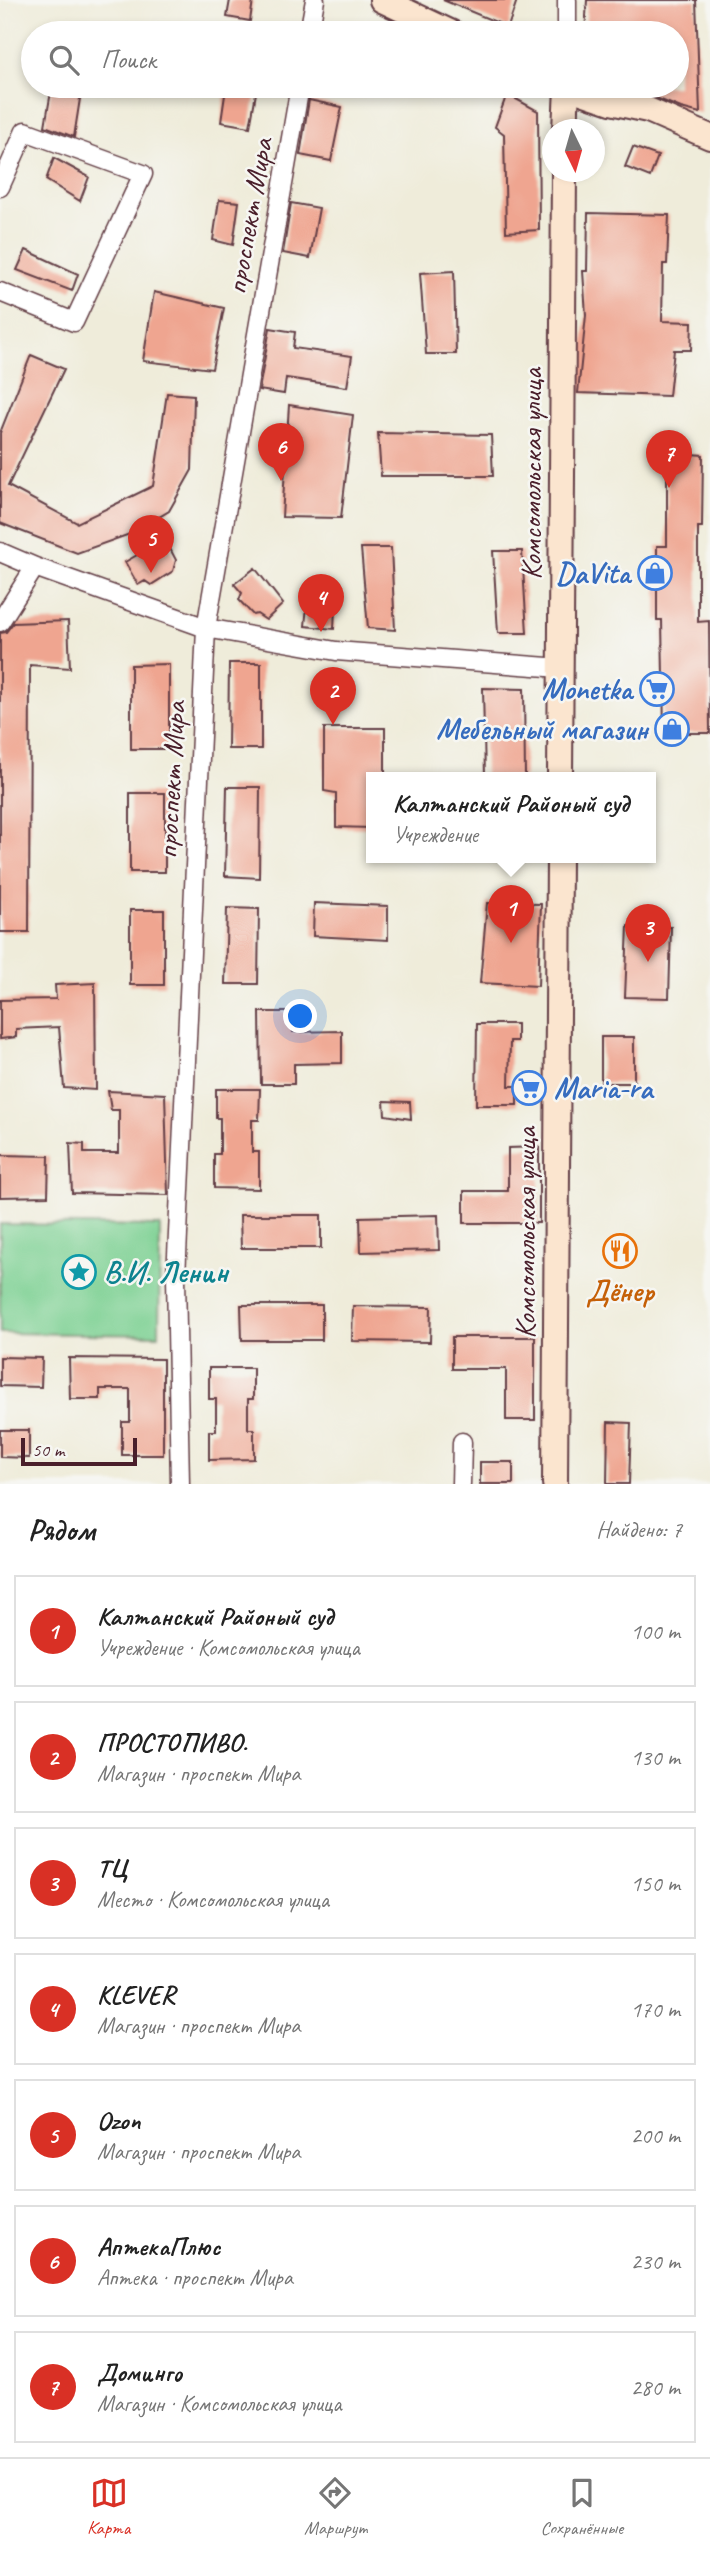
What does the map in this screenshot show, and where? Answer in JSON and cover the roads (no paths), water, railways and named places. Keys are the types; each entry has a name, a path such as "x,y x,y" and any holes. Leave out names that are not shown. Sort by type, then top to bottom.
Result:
{"street":[{"path":"311,21 315,0"},
{"path":"382,0 427,21"},
{"path":"567,0 567,21"},
{"name":"проспект Мира","path":"180,1484 176,1277 206,628 298,98"},
{"path":"565,119 566,98"},
{"path":"598,98 648,110 710,137"},
{"path":"0,187 24,131 143,174 74,322 0,292"},
{"name":"Комсомольская улица","path":"560,772 564,182"},
{"path":"0,552 206,628 336,651 561,668"},
{"path":"0,622 35,567"},
{"name":"Комсомольская улица","path":"555,1484 559,863"},
{"path":"461,1484 462,1441"}],"place":[{"name":"АптекаПлюс","path":"281,481"},
{"name":"Доминго","path":"669,488"},
{"name":"Ozon","path":"151,573"},
{"name":"DaVita","path":"655,573"},
{"name":"KLEVER","path":"321,632"},
{"name":"Monetka","path":"657,689"},
{"name":"ПРОСТОПИВО.","path":"333,725"},
{"name":"Мебельный магазин","path":"672,729"},
{"name":"Калтанский Районый суд","path":"511,943"},
{"name":"ТЦ","path":"648,962"},
{"name":"Maria-ra","path":"529,1088"},
{"name":"Дёнер","path":"620,1251"},
{"name":"В.И. Ленин","path":"79,1272"}]}
